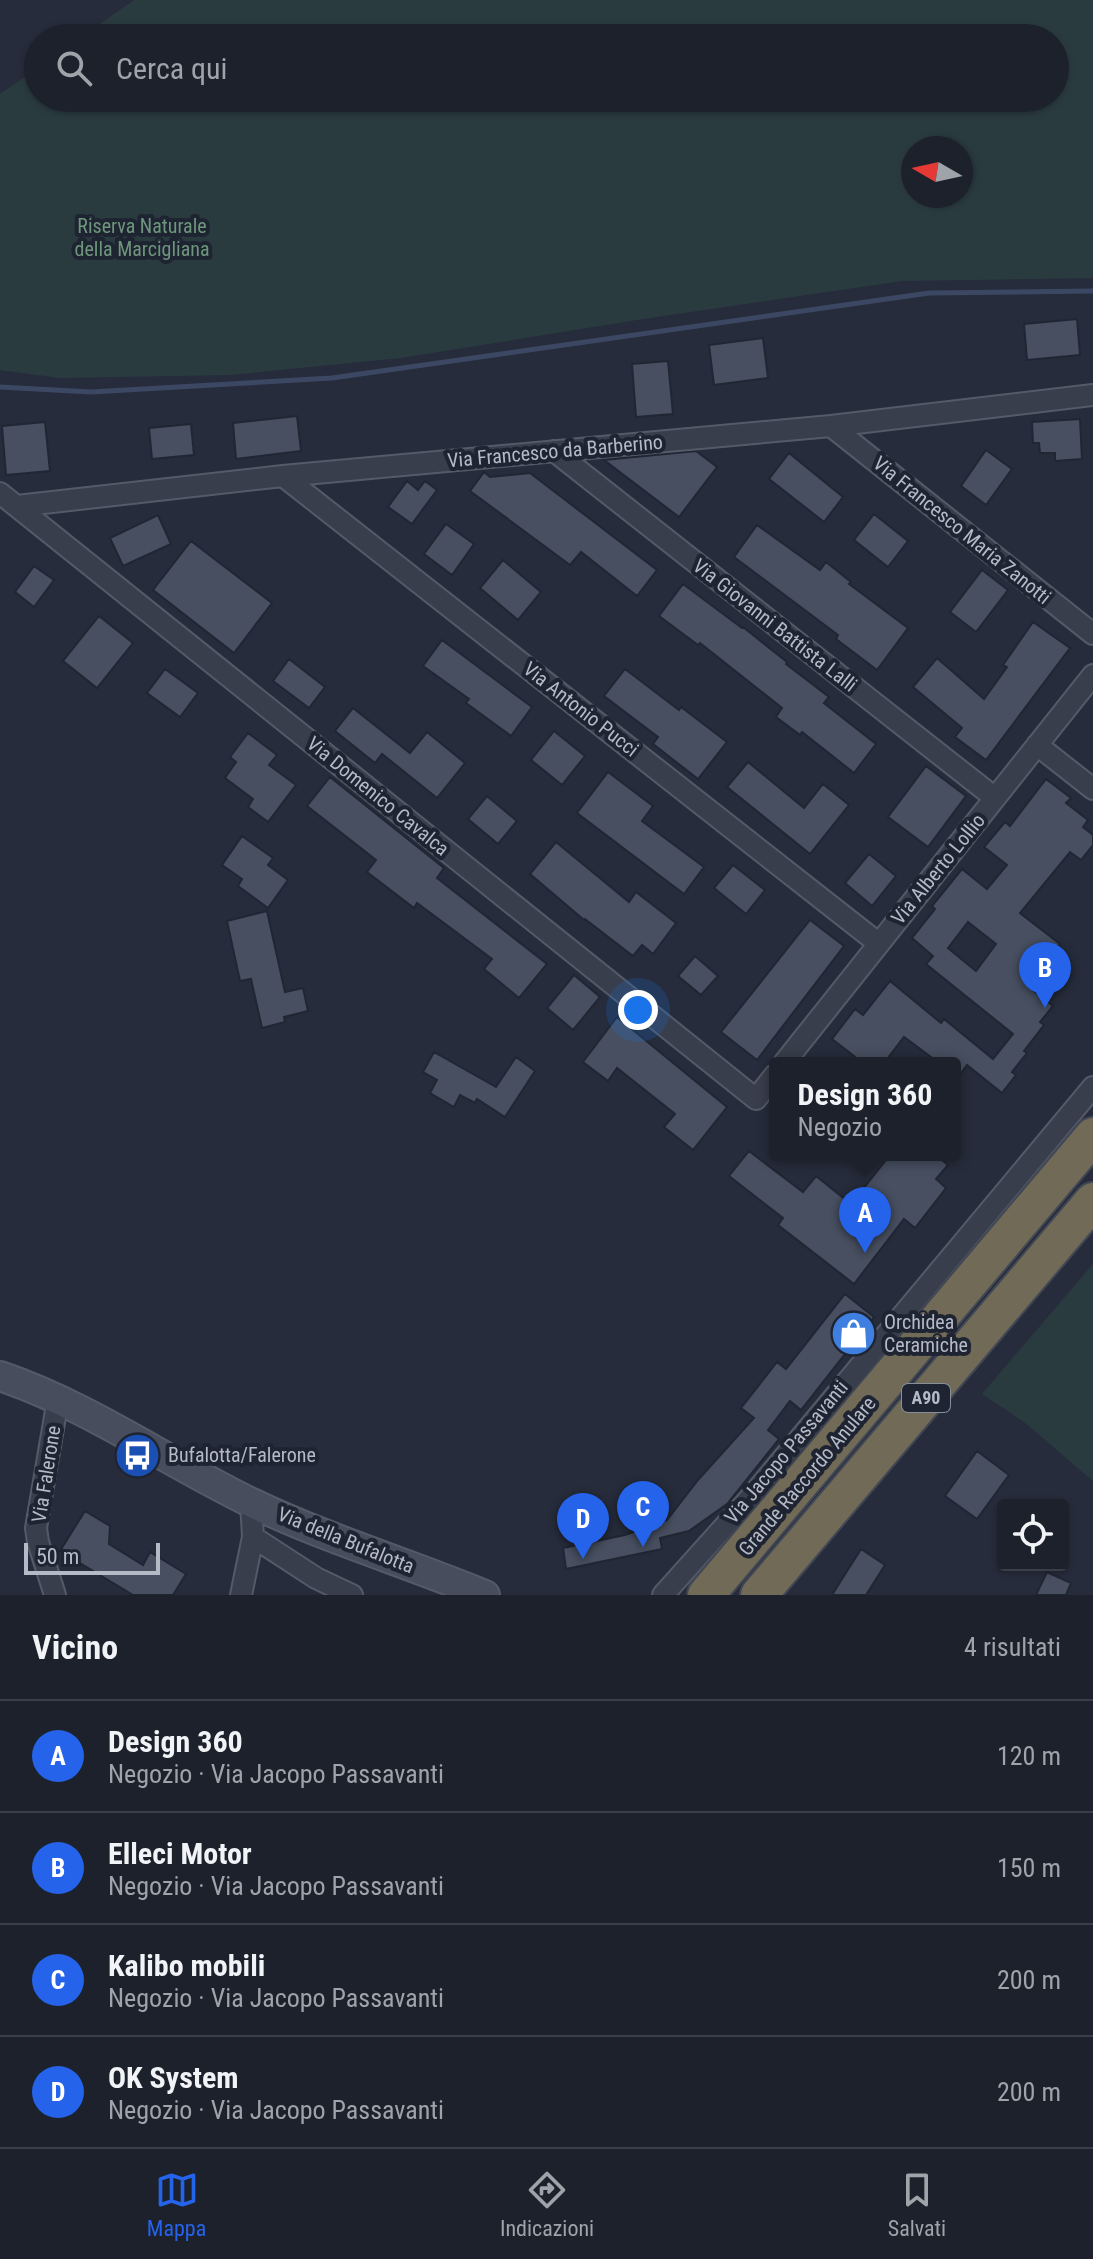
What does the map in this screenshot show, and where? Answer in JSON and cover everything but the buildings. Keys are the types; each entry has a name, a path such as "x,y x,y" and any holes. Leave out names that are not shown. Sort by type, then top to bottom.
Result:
{"highway":[{"name":"Grande Raccordo Anulare","path":"706,1595 1093,1136"},
{"name":"Grande Raccordo Anulare","path":"759,1595 1093,1201"}],"street":[{"name":"Via Francesco da Barberino","path":"17,506 283,476 831,426 1093,395"},
{"name":"Via Francesco Maria Zanotti","path":"831,426 1093,634"},
{"name":"Via Giovanni Battista Lalli","path":"554,451 995,798"},
{"name":"Via Antonio Pucci","path":"283,476 878,943"},
{"name":"Via Domenico Cavalca","path":"0,493 756,1099 769,1083"},
{"name":"Via Alberto Lollio","path":"789,1057 1093,675"},
{"path":"1037,745 1093,789"},
{"name":"Via Jacopo Passavanti","path":"663,1595 751,1497 1093,1087"},
{"path":"0,1357 48,1394"},
{"name":"Via della Bufalotta","path":"0,1376 48,1394 251,1502 485,1595"},
{"name":"Via Falerone","path":"48,1394 36,1528 55,1595"},
{"path":"241,1595 253,1537 251,1502"},
{"name":"Via della Bufalotta","path":"251,1502 317,1547 347,1563 440,1595"},
{"path":"253,1537 316,1578 352,1595"}],"green space":[{"name":"Riserva Naturale della Marcigliana","path":"134,0 1093,0 1093,278 902,281 401,358 230,375 60,378 0,370 0,94 24,78 24,112 1069,112 1069,24 100,24"},
{"path":"1093,1264 1093,1481 1024,1422 982,1394"}],"waterway":[{"path":"0,387 91,392 332,378 929,293 1093,291"}],"place":[{"name":"Elleci Motor","path":"1045,1008"},
{"name":"Design 360","path":"865,1253"},
{"name":"Orchidea Ceramiche","path":"853,1333"},
{"name":"Bufalotta/Falerone","path":"137,1455"},
{"name":"Kalibo mobili","path":"643,1547"},
{"name":"OK System","path":"583,1559"}]}
